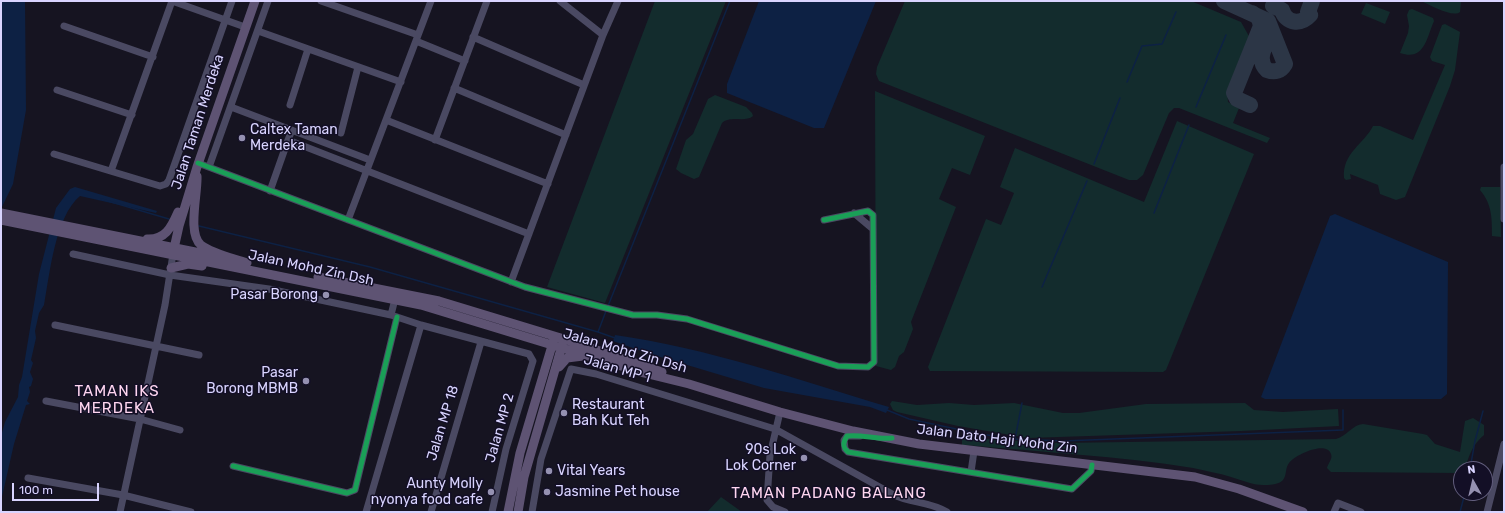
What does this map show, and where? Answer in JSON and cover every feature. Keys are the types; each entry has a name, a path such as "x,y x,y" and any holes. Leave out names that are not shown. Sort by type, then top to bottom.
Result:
{"main road":[{"name":"Jalan Taman Merdeka","path":"173,251 198,165 255,1"},
{"path":"120,237 158,238 167,233 174,222 198,165"},
{"path":"198,165 198,191 194,213 196,238 202,246 249,266"},
{"name":"Jalan Mohd Zin Dsh","path":"1,213 85,233 173,251 424,297 558,342 645,365 689,384"},
{"name":"Jalan Mohd Zin Dsh","path":"1,220 120,237 173,251"},
{"path":"170,271 192,264 233,270 249,266"},
{"name":"Jalan Mohd Zin Dsh","path":"249,266 396,299 471,319 532,338 558,342 590,356 644,373 689,384"},
{"path":"532,338 543,347 546,353 545,374"},
{"path":"518,512 524,477 555,372 558,342"},
{"path":"508,512 520,453 545,374 558,342"},
{"path":"555,372 566,358 590,356"},
{"name":"Jalan Dato Haji Mohd Zin","path":"689,384 780,412 853,431 974,451 1194,477 1239,489 1304,512"}],"street":[{"path":"111,172 172,1 245,27"},
{"path":"54,154 160,186 166,184 169,180 232,1"},
{"path":"210,168 268,1"},
{"path":"321,1 330,2 417,38 465,60"},
{"path":"348,220 431,1"},
{"path":"435,140 487,1"},
{"path":"560,1 603,35"},
{"path":"512,282 584,84 618,1"},
{"path":"64,26 153,57"},
{"path":"258,31 401,82"},
{"path":"474,37 584,84"},
{"path":"290,105 308,49"},
{"path":"341,133 358,67"},
{"path":"454,88 566,135"},
{"path":"57,90 132,115"},
{"path":"231,107 370,160"},
{"path":"386,120 548,184"},
{"path":"270,191 292,130"},
{"path":"288,140 529,234"},
{"path":"198,165 210,168 512,282 641,316 656,315 687,319 838,366 868,367 874,362 873,215 871,212 854,213 824,220"},
{"path":"1504,167 1504,219"},
{"path":"854,213 872,229"},
{"path":"120,512 155,346 173,251"},
{"path":"73,254 170,271 218,283 264,288 394,316 481,342"},
{"path":"233,466 347,493 355,490 394,316 396,299"},
{"path":"55,325 199,355"},
{"path":"366,512 421,325"},
{"name":"Jalan MP 2","path":"481,342 529,354 533,361 506,449 492,512"},
{"name":"Jalan MP 18","path":"431,512 481,342"},
{"name":"Jalan MP 1","path":"532,512 541,458 571,369 596,374 775,429"},
{"path":"46,401 140,419 180,430"},
{"path":"780,412 770,455 767,500 773,507 785,512"},
{"path":"775,429 894,495 912,501 930,504 947,512"},
{"path":"892,438 879,439 853,435 847,436 843,445 848,452 1072,489 1090,473 1092,465"},
{"path":"1487,512 1504,444"},
{"path":"506,449 520,453"},
{"path":"972,472 974,451"},
{"path":"28,478 123,495 191,512"},
{"path":"1334,512 1338,503 1361,512"}],"green space":[{"path":"655,1 726,1 605,303 547,287"},
{"path":"905,1 1191,1 1241,22 1250,38 1232,78 1228,95 1228,102 1239,108 1233,123 1270,138 1267,143 1179,108 1174,108 1169,113 1143,175 1137,180 1129,180 879,81 876,74 877,67"},
{"path":"1421,1 1461,1 1460,12 1447,12"},
{"path":"1366,3 1390,12 1385,24 1361,14"},
{"path":"1412,9 1433,18 1434,21 1423,47 1414,54 1408,55 1400,53 1408,33 1409,26 1407,15 1409,10"},
{"path":"1445,24 1460,32 1455,70 1450,86 1405,197 1396,200 1380,194 1378,185 1350,174 1351,179 1346,180 1344,178 1344,169 1346,162 1354,149 1373,126 1380,126 1413,140 1445,65 1432,61 1430,57 1442,25"},
{"path":"875,91 985,136 970,175 952,168 939,199 956,207 911,322 913,329 904,352 899,356 895,367 891,370 876,366"},
{"path":"715,95 746,107 753,116 746,119 730,120 722,123 699,177 694,179 676,169 686,140 693,134 708,99"},
{"path":"1177,121 1254,154 1166,370 1163,372 930,371 928,367 986,219 1001,225 1014,193 1000,187 1015,148 1144,202"},
{"path":"1481,187 1500,187 1501,237 1492,236 1492,223 1489,206 1480,190"},
{"path":"892,401 917,405 949,403 974,405 1014,403 1063,413 1079,413 1146,404 1245,403 1254,410 1283,412 1338,409 1339,426 1241,431 1028,438 958,426 897,412 893,410 890,404"},
{"path":"1473,418 1484,425 1484,435 1474,446 1468,461 1453,461 1453,473 1331,472 1327,468 1331,459 1331,454 1328,450 1323,448 1310,450 1297,456 1289,463 1282,481 1268,485 1253,484 1217,473 1193,468 1137,460 962,445 962,440 968,438 1059,443 1336,439 1340,438 1356,426 1363,424 1427,435 1435,444 1460,452 1465,421"},
{"path":"721,497 742,512 707,512"}],"water":[{"path":"1,1 25,1 26,110 13,184 1,209"},
{"path":"759,1 876,1 824,128 814,128 727,93 727,84"},
{"path":"75,187 157,211 156,213 80,196 72,205 65,217 55,246 44,305 39,313 35,331 36,338 31,360 33,363 30,372 33,379 31,386 29,387 30,392 27,401 30,404 26,405 14,444 1,501 1,436 5,422 18,397 39,274 56,208 70,189"},
{"path":"1335,214 1448,262 1447,394 1441,399 1265,399 1261,397 1330,216"},
{"path":"615,335 719,356 889,407 886,413 870,407 764,388 647,353 613,341"}],"waterway":[{"path":"608,306 730,1"},
{"path":"1127,82 1142,46 1162,44 1176,12"},
{"path":"1196,107 1226,35"},
{"path":"1094,164 1120,98"},
{"path":"1154,213 1189,125"},
{"path":"1042,287 1087,181"},
{"path":"101,199 169,219"},
{"path":"199,226 370,267 598,332 606,311"},
{"path":"598,332 615,338"},
{"path":"1015,439 1022,403"},
{"path":"887,410 909,419 980,434 1015,439 1063,441 1343,430 1343,410"},
{"path":"1471,461 1483,411"},
{"path":"1460,512 1463,501"}],"taxiway":[{"path":"1224,1 1268,21 1285,64 1280,70 1267,70 1262,62 1262,53 1270,35"},
{"path":"1273,6 1282,10 1284,15 1290,20 1298,22 1310,15 1308,12 1312,1"},
{"path":"1250,105 1237,99 1234,93 1261,26 1259,18 1252,13"}],"cycle path":[{"path":"198,163 525,287 633,315 657,315 687,319 838,366 868,367 874,362 873,215 868,211 824,220"},
{"path":"233,466 347,493 355,490 397,317"},
{"path":"892,438 847,436 844,446 848,452 1072,489 1091,471 1092,465"}],"place":[{"name":"Caltex Taman Merdeka","path":"242,138"},
{"name":"Pasar Borong","path":"326,295"},
{"name":"Pasar Borong MBMB","path":"306,381"},
{"name":"Restaurant Bah Kut Teh","path":"564,413"},
{"name":"90s Lok Lok Corner","path":"804,458"},
{"name":"Vital Years","path":"549,471"},
{"name":"Aunty Molly nyonya food cafe","path":"491,492"},
{"name":"Jasmine Pet house","path":"547,492"}],"district":[{"name":"TAMAN IKS MERDEKA","path":"117,400"},
{"name":"TAMAN PADANG BALANG","path":"829,494"}]}
